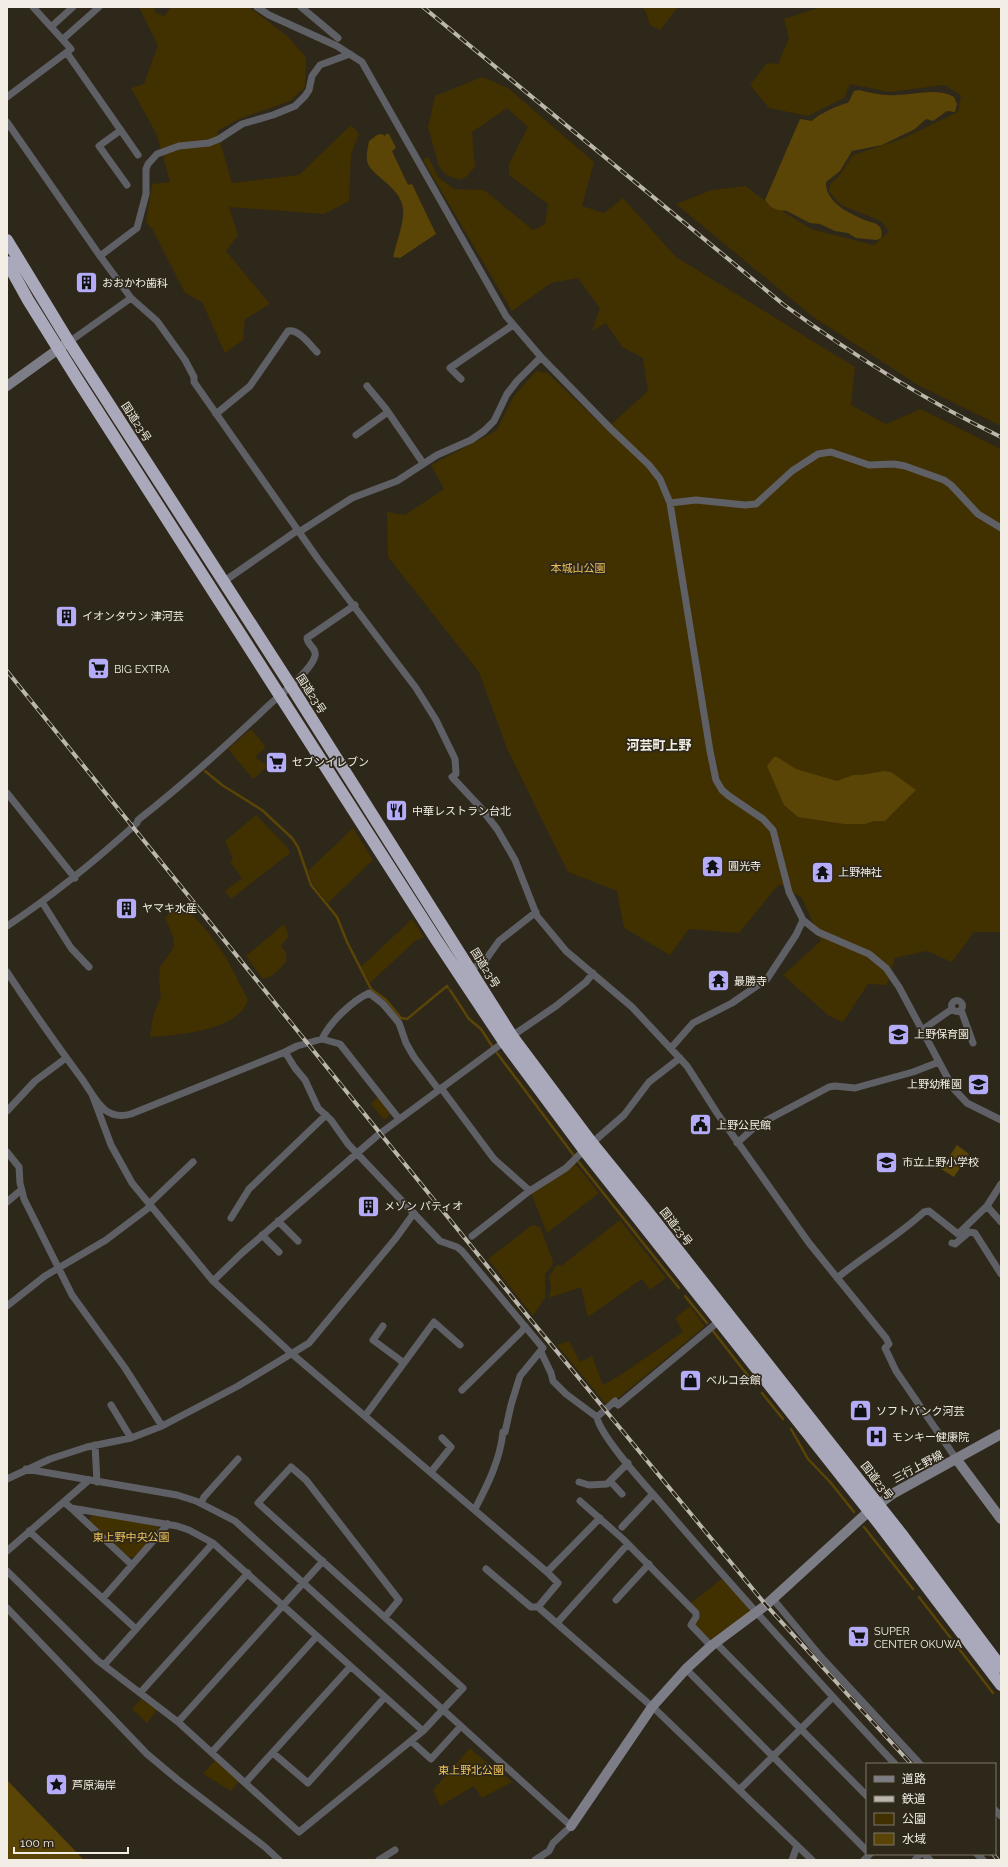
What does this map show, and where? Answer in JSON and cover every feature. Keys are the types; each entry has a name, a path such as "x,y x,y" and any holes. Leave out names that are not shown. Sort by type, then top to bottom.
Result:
{"highway":[{"name":"国道23号","path":"7,240 64,345 280,696 437,941 588,1147 719,1321 1001,1685"},
{"name":"国道23号","path":"7,262 28,300 64,345 291,686 471,970 508,1039"},
{"name":"国道23号","path":"588,1147 644,1207 878,1504 1001,1667"}],"street":[{"path":"7,97 71,49 52,26 33,7"},
{"path":"52,26 73,7"},
{"path":"63,39 99,7"},
{"path":"257,7 266,13 337,46 362,62 506,316 541,357 611,429 649,465 660,479 670,503 716,780 729,796 763,819 773,830 789,892 803,920 824,935 872,956 886,968 899,987 953,1088 962,1099 1001,1120"},
{"path":"266,13 271,7"},
{"path":"301,7 338,38"},
{"path":"66,53 138,155"},
{"path":"100,256 137,228 146,194 146,169 148,164 157,154 179,146 214,141 242,124 274,115 295,106 309,90 316,69 327,62 350,54"},
{"path":"7,122 131,298 158,321 185,360 194,376 194,382 298,531 416,688 436,720 456,759 456,774 452,777 480,807 497,829 515,860 537,916 566,951 632,1006 694,1075 737,1143 801,1232 886,1338 889,1344 885,1348 896,1371 956,1460 1001,1519"},
{"path":"121,130 99,146 127,185"},
{"path":"7,386 131,298"},
{"path":"461,379 450,368 513,325"},
{"path":"216,414 250,386 288,331 298,333 317,352"},
{"path":"223,582 298,531 352,498 393,483 423,463 439,454 471,440 488,429 516,381 541,357"},
{"path":"367,386 388,412 423,463"},
{"path":"356,435 388,412"},
{"path":"670,503 696,500 745,505 756,504 792,472 818,454 831,452 869,465 894,464 906,466 944,480 951,485 978,514 1001,528"},
{"path":"7,926 75,878 104,855 138,823 138,820 291,686 314,658 315,652 307,641 307,638 355,606"},
{"path":"7,793 75,878"},
{"path":"42,902 71,948 89,967"},
{"path":"471,970 487,958 499,941 536,912"},
{"path":"671,1048 693,1023 732,1003 767,978 796,935 803,920"},
{"path":"7,972 92,1094 112,1115 125,1116 297,1046 322,1039 340,1044 399,1119"},
{"path":"213,1280 278,1221 399,1119 567,997 586,982 593,973"},
{"path":"322,1039 330,1027 348,1007 357,999 369,993 383,1004 399,1023 406,1044 414,1057 494,1159 530,1191"},
{"path":"922,1030 952,1008 951,1005 953,1002 963,999 961,1010 972,1043"},
{"path":"952,1008 956,1012 961,1010"},
{"path":"285,1052 305,1080 318,1108 326,1115 356,1154 440,1241 457,1247 462,1251 543,1348 520,1376 505,1432 503,1432 500,1456 475,1509"},
{"path":"7,1111 34,1081 66,1058"},
{"path":"472,1236 530,1191 566,1168 624,1115 649,1082 680,1058"},
{"path":"737,1143 756,1126 829,1087 835,1086 855,1088 913,1072 939,1062"},
{"path":"92,1094 101,1120 123,1170 150,1205 213,1280 291,1353 475,1509 558,1583 538,1607"},
{"path":"231,1218 249,1189 326,1115"},
{"path":"7,1152 19,1167 21,1190 24,1199 81,1309 112,1349 162,1426"},
{"path":"7,1306 19,1295 60,1267 106,1240 150,1205 193,1162"},
{"path":"837,1278 858,1260 898,1234 924,1212 929,1211 958,1234 987,1206 1001,1184"},
{"path":"7,1202 21,1190"},
{"path":"987,1206 1001,1222"},
{"path":"7,1479 50,1459 95,1445 131,1438 162,1426 238,1386 309,1343 396,1238 414,1213"},
{"path":"278,1221 298,1241"},
{"path":"952,1243 956,1244 970,1232 975,1233 1001,1274"},
{"path":"262,1235 279,1252"},
{"path":"597,1417 615,1401 618,1405 719,1321"},
{"path":"365,1416 434,1322 460,1345"},
{"path":"383,1326 372,1340 400,1360 403,1364"},
{"path":"462,1390 525,1326"},
{"path":"541,1352 552,1373 553,1381 566,1394 597,1417 601,1428 653,1494 756,1613 894,1763"},
{"path":"112,1405 131,1438"},
{"name":"三行上野線","path":"571,1826 652,1707 686,1669 713,1644 773,1599 878,1504 1001,1434"},
{"path":"431,1472 451,1447 442,1438"},
{"path":"95,1445 97,1482"},
{"path":"202,1503 204,1497 238,1459"},
{"path":"579,1482 594,1485 607,1484 628,1463"},
{"path":"7,1571 104,1665 178,1722 300,1832 423,1731 463,1688 258,1503 291,1467 306,1480 399,1600 385,1617"},
{"path":"26,1469 177,1495 202,1503 235,1521 571,1826 553,1843 549,1851 535,1860"},
{"path":"7,1551 89,1480"},
{"path":"610,1481 622,1494"},
{"path":"622,1527 653,1494"},
{"path":"580,1501 649,1564 696,1614 696,1617 690,1626 713,1644 866,1795"},
{"path":"64,1502 132,1565"},
{"path":"71,1508 168,1524 189,1530 213,1543 423,1731"},
{"path":"547,1572 600,1518"},
{"path":"103,1598 168,1524"},
{"path":"29,1532 136,1629"},
{"path":"104,1665 213,1543"},
{"path":"557,1623 628,1544"},
{"path":"178,1722 323,1561"},
{"path":"616,1600 649,1564"},
{"path":"486,1568 531,1607 538,1607 652,1707 812,1860"},
{"path":"140,1693 248,1573"},
{"path":"773,1599 821,1657 919,1763"},
{"path":"7,1608 147,1754 178,1780 265,1847 279,1860"},
{"path":"212,1752 317,1636"},
{"path":"245,1783 350,1667"},
{"path":"686,1669 866,1850"},
{"path":"273,1753 308,1783 385,1697"},
{"path":"739,1790 833,1697"},
{"path":"410,1741 431,1759 461,1726"},
{"path":"792,1860 798,1846"},
{"path":"379,1860 395,1850"}],"green space":[{"path":"139,7 154,7 156,13 164,16 171,7 249,7 286,35 306,57 305,87 290,101 239,119 217,131 232,183 299,175 351,125 359,134 351,154 349,201 324,214 229,207 238,235 226,251 270,304 245,319 243,340 225,353 202,302 185,293 153,230 146,222 152,184 170,182 157,135 131,88 144,84 158,45"},
{"path":"642,7 678,7 660,30 650,25 646,12"},
{"path":"821,7 1001,7 1001,426 918,385 812,316 676,204 712,190 746,186 757,195 811,229 874,245 889,231 881,221 841,205 829,192 830,184 839,176 853,155 899,140 958,112 961,95 944,85 890,92 850,84 844,98 808,116 769,108 750,85 767,63 778,64 789,38 784,19"},
{"name":"本城山公園","path":"482,77 508,88 594,162 582,206 604,213 623,198 676,257 855,367 851,405 886,424 921,409 1001,449 1001,932 974,932 952,962 926,951 895,958 887,985 868,984 843,1022 829,1016 783,975 821,941 802,898 779,884 739,933 689,929 670,955 624,928 617,891 568,872 508,751 479,672 388,557 387,512 405,515 444,489 431,465 496,431 514,396 536,371 548,373 606,429 648,391 643,358 622,347 606,323 592,331 600,308 578,278 551,283 512,311 423,160 428,157 438,177 454,189 484,190 533,230 545,224 548,204 509,175 509,164 528,127 507,108 472,132 475,167 466,177 459,180 445,174 439,166 428,127 435,96"},
{"path":"251,729 266,747 255,757 268,766 253,779 228,749"},
{"path":"256,815 287,847 290,853 231,899 225,891 242,878 230,862 233,859 225,841"},
{"path":"353,828 373,860 328,903 313,884 308,871"},
{"path":"180,902 208,932 226,957 248,1000 242,1010 232,1019 220,1025 191,1033 150,1037 153,1017 161,996 159,981 160,967 174,947 173,936 165,918"},
{"path":"412,919 424,937 415,941 370,983 361,967"},
{"path":"284,924 289,936 281,946 286,952 286,962 272,976 262,978 246,956"},
{"path":"379,1096 393,1112 384,1120 371,1104"},
{"path":"574,1162 599,1193 547,1233 531,1193"},
{"path":"620,1220 666,1278 650,1290 642,1279 588,1317 581,1287 549,1298 551,1287 549,1276 557,1265 561,1266"},
{"path":"532,1225 540,1227 553,1261 552,1266 545,1274 545,1298 533,1316 488,1259"},
{"path":"690,1306 704,1327 616,1400 605,1403 557,1345 569,1341 580,1362 592,1356 603,1385 622,1374 683,1332 675,1318"},
{"name":"東上野中央公園","path":"92,1514 157,1526 159,1530 135,1557 129,1557 89,1521"},
{"path":"723,1578 750,1609 749,1612 710,1640 694,1626 701,1614 691,1605 692,1602"},
{"path":"141,1699 157,1710 147,1723 132,1709"},
{"name":"東上野北公園","path":"470,1748 512,1782 482,1798 474,1786 440,1806 433,1790"},
{"path":"215,1760 239,1781 231,1791 203,1774"}],"water":[{"path":"859,90 886,95 940,92 954,97 957,104 955,112 947,111 933,121 926,119 915,129 882,145 852,151 840,171 826,182 830,196 840,207 879,226 882,233 881,238 877,240 856,238 848,233 835,231 820,224 810,223 787,211 778,210 771,207 765,200 800,119 812,121 829,110 848,103 854,91"},
{"path":"382,134 385,136 386,134 389,134 396,148 392,151 408,185 412,184 436,234 400,258 393,257 403,219 401,200 391,187 373,171 367,160 369,141 377,135"},
{"path":"774,757 777,757 796,769 837,781 853,775 884,771 891,772 916,790 885,821 874,821 865,824 844,824 798,817 784,805 767,766"},
{"path":"957,1145 969,1154 954,1177 941,1169"},
{"path":"7,1780 84,1860 7,1860"}],"waterway":[{"path":"205,771 222,785 262,810 292,838 298,847 311,885 337,917 347,942 371,989 386,1000 401,1018 407,1019 447,986 448,988"},
{"path":"450,990 469,1019 481,1029 492,1046"},
{"path":"497,1053 575,1157"},
{"path":"577,1160 679,1288"},
{"path":"685,1296 707,1323"},
{"path":"713,1331 756,1386"},
{"path":"762,1393 783,1419"},
{"path":"791,1429 808,1459 831,1483 854,1512"},
{"path":"864,1527 913,1589"},
{"path":"919,1597 993,1693"}],"railway":[{"path":"423,7 784,305 836,342 890,376 944,408 1001,437"},
{"path":"7,671 526,1314 766,1605 910,1763"},
{"path":"994,1855 998,1860"}],"place":[{"name":"おおかわ歯科","path":"86,283"},
{"name":"イオンタウン 津河芸","path":"67,616"},
{"name":"BIG EXTRA","path":"99,669"},
{"name":"セブンイレブン","path":"276,762"},
{"name":"中華レストラン台北","path":"397,811"},
{"name":"圓光寺","path":"712,866"},
{"name":"上野神社","path":"823,872"},
{"name":"ヤマキ水産","path":"126,908"},
{"name":"最勝寺","path":"718,981"},
{"name":"上野保育園","path":"899,1034"},
{"name":"上野幼稚園","path":"978,1084"},
{"name":"上野公民館","path":"700,1125"},
{"name":"市立上野小学校","path":"886,1162"},
{"name":"メゾン パティオ","path":"368,1206"},
{"name":"ベルコ会館","path":"690,1380"},
{"name":"ソフトバンク河芸","path":"860,1411"},
{"name":"モンキー健康院","path":"876,1437"},
{"name":"SUPER CENTER OKUWA","path":"858,1637"},
{"name":"芦原海岸","path":"57,1785"}],"district":[{"name":"河芸町上野","path":"659,745"}]}
